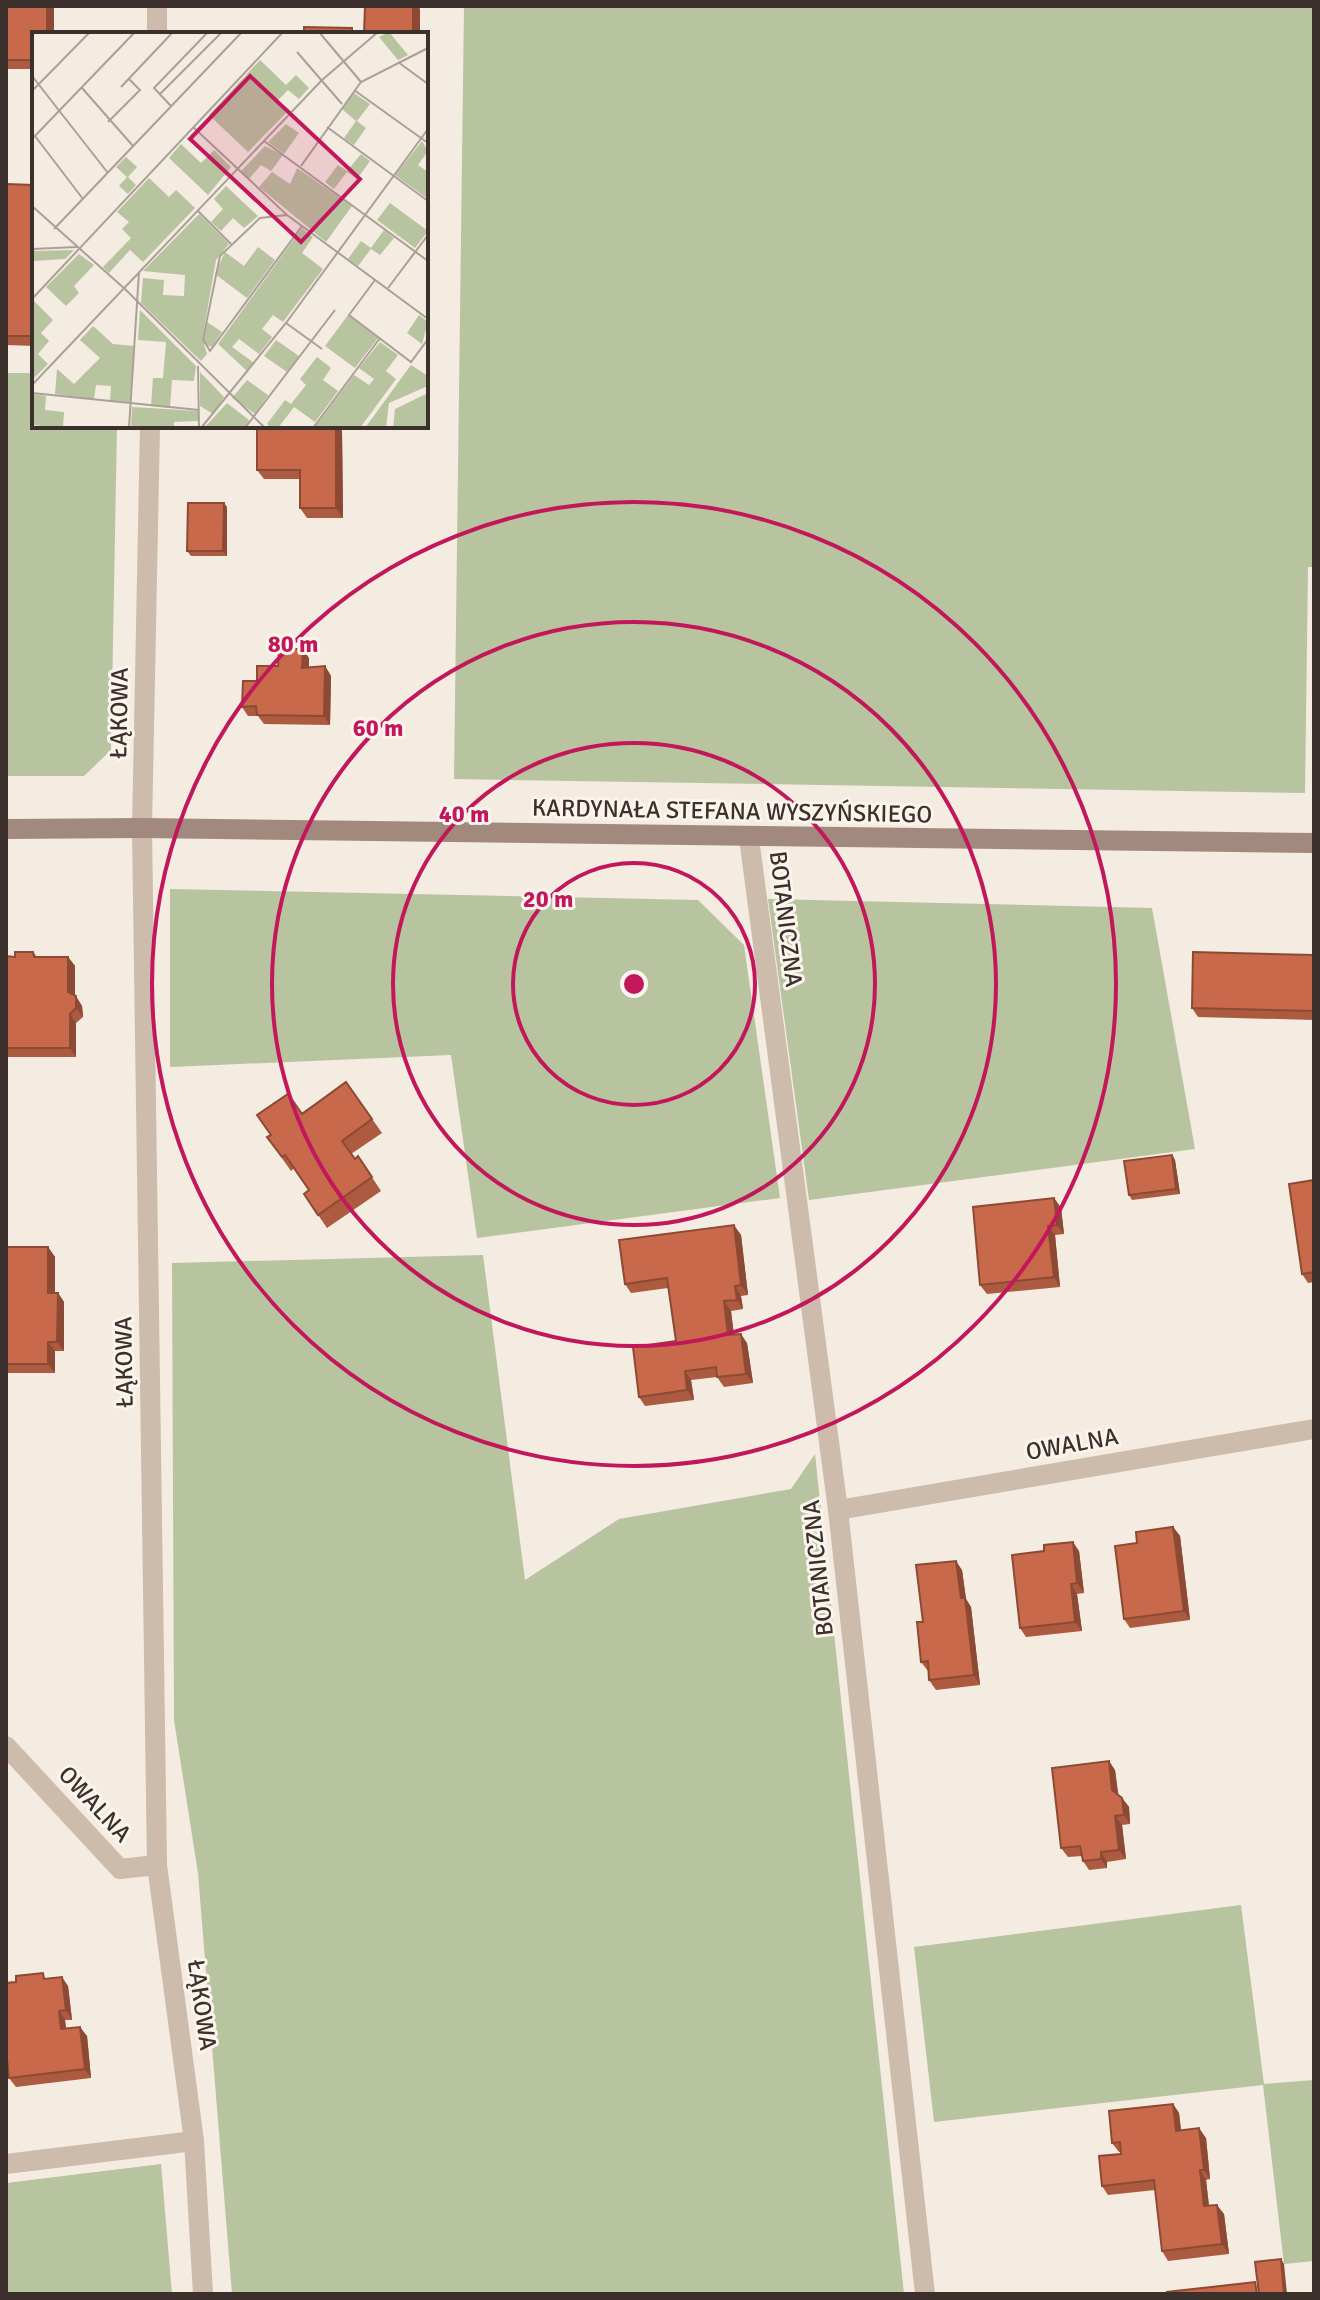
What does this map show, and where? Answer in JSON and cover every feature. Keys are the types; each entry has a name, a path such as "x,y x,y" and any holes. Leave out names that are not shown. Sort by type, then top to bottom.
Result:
{"main road":[{"name":"KARDYNAŁA STEFANA WYSZYŃSKIEGO","path":"6,829 142,828 1314,843"}],"street":[{"path":"157,6 157,32"},
{"name":"ŁĄKOWA","path":"150,428 142,828 157,1865 194,2141 203,2294"},
{"name":"BOTANICZNA","path":"749,838 838,1510 925,2294"},
{"name":"OWALNA","path":"838,1510 1314,1429"},
{"name":"OWALNA","path":"6,1746 120,1869 157,1865"},
{"path":"6,2164 194,2141"}],"green space":[{"path":"464,6 1314,6 1314,567 1308,567 1305,793 454,779"},
{"path":"6,373 32,373 32,428 117,428 111,750 84,776 6,776"},
{"path":"170,889 698,900 744,945 780,1198 477,1238 451,1055 170,1067"},
{"path":"768,899 1152,908 1195,1149 809,1200"},
{"path":"483,1255 525,1580 619,1519 791,1489 815,1454 904,2294 232,2294 198,1873 174,1720 172,1263"},
{"path":"1241,1905 1264,2084 1314,2080 1314,2261 1284,2264 1263,2085 934,2122 914,1947"},
{"path":"161,2164 172,2294 6,2294 6,2183"}],"building":[{"path":"6,6 47,6 47,32 32,32 32,60 6,60"},
{"path":"365,6 413,6 413,32 364,32"},
{"path":"304,27 352,28 352,32 304,32"},
{"path":"6,184 32,185 32,336 6,336"},
{"path":"257,428 336,428 336,508 300,508 300,470 257,470"},
{"path":"188,503 224,503 223,551 187,551"},
{"path":"279,649 303,649 302,668 325,666 324,716 257,715 256,706 242,707 243,681 257,681 257,666 278,666"},
{"path":"15,952 33,952 34,957 68,957 68,992 76,996 76,1008 70,1014 70,1048 6,1048 6,956 15,957"},
{"path":"1193,952 1314,955 1314,1011 1192,1008"},
{"path":"346,1082 372,1119 342,1141 355,1159 358,1156 372,1177 318,1215 304,1194 309,1190 285,1155 282,1157 267,1137 271,1135 257,1115 288,1094 302,1114"},
{"path":"1172,1155 1176,1189 1129,1195 1124,1161"},
{"path":"1314,1180 1314,1272 1302,1274 1289,1184"},
{"path":"1054,1198 1057,1225 1048,1226 1054,1277 980,1285 973,1207"},
{"path":"734,1225 741,1285 735,1286 737,1300 724,1301 728,1335 741,1334 746,1374 717,1377 716,1367 685,1371 687,1390 639,1397 633,1347 676,1341 667,1278 625,1284 619,1240"},
{"path":"6,1247 48,1247 48,1293 58,1293 57,1342 48,1342 48,1364 6,1364"},
{"path":"1173,1527 1184,1611 1124,1619 1115,1546 1137,1543 1136,1532"},
{"path":"1073,1542 1077,1583 1071,1584 1075,1622 1020,1628 1012,1555 1044,1551 1044,1545"},
{"path":"956,1561 961,1598 965,1598 974,1675 929,1680 928,1661 921,1662 917,1622 923,1622 916,1565"},
{"path":"1109,1761 1112,1790 1122,1798 1124,1815 1115,1816 1119,1850 1101,1852 1101,1859 1083,1861 1080,1846 1061,1848 1052,1768"},
{"path":"43,1973 44,1979 62,1977 66,2010 59,2011 61,2029 80,2027 85,2069 9,2078 6,1983 16,1982 16,1976"},
{"path":"1173,2104 1176,2131 1199,2128 1204,2206 1217,2205 1222,2244 1162,2251 1154,2180 1102,2186 1099,2156 1121,2154 1120,2142 1112,2143 1109,2111"},
{"path":"1281,2259 1284,2294 1259,2294 1255,2262"},
{"path":"1255,2282 1257,2294 1167,2294 1167,2292"}]}
